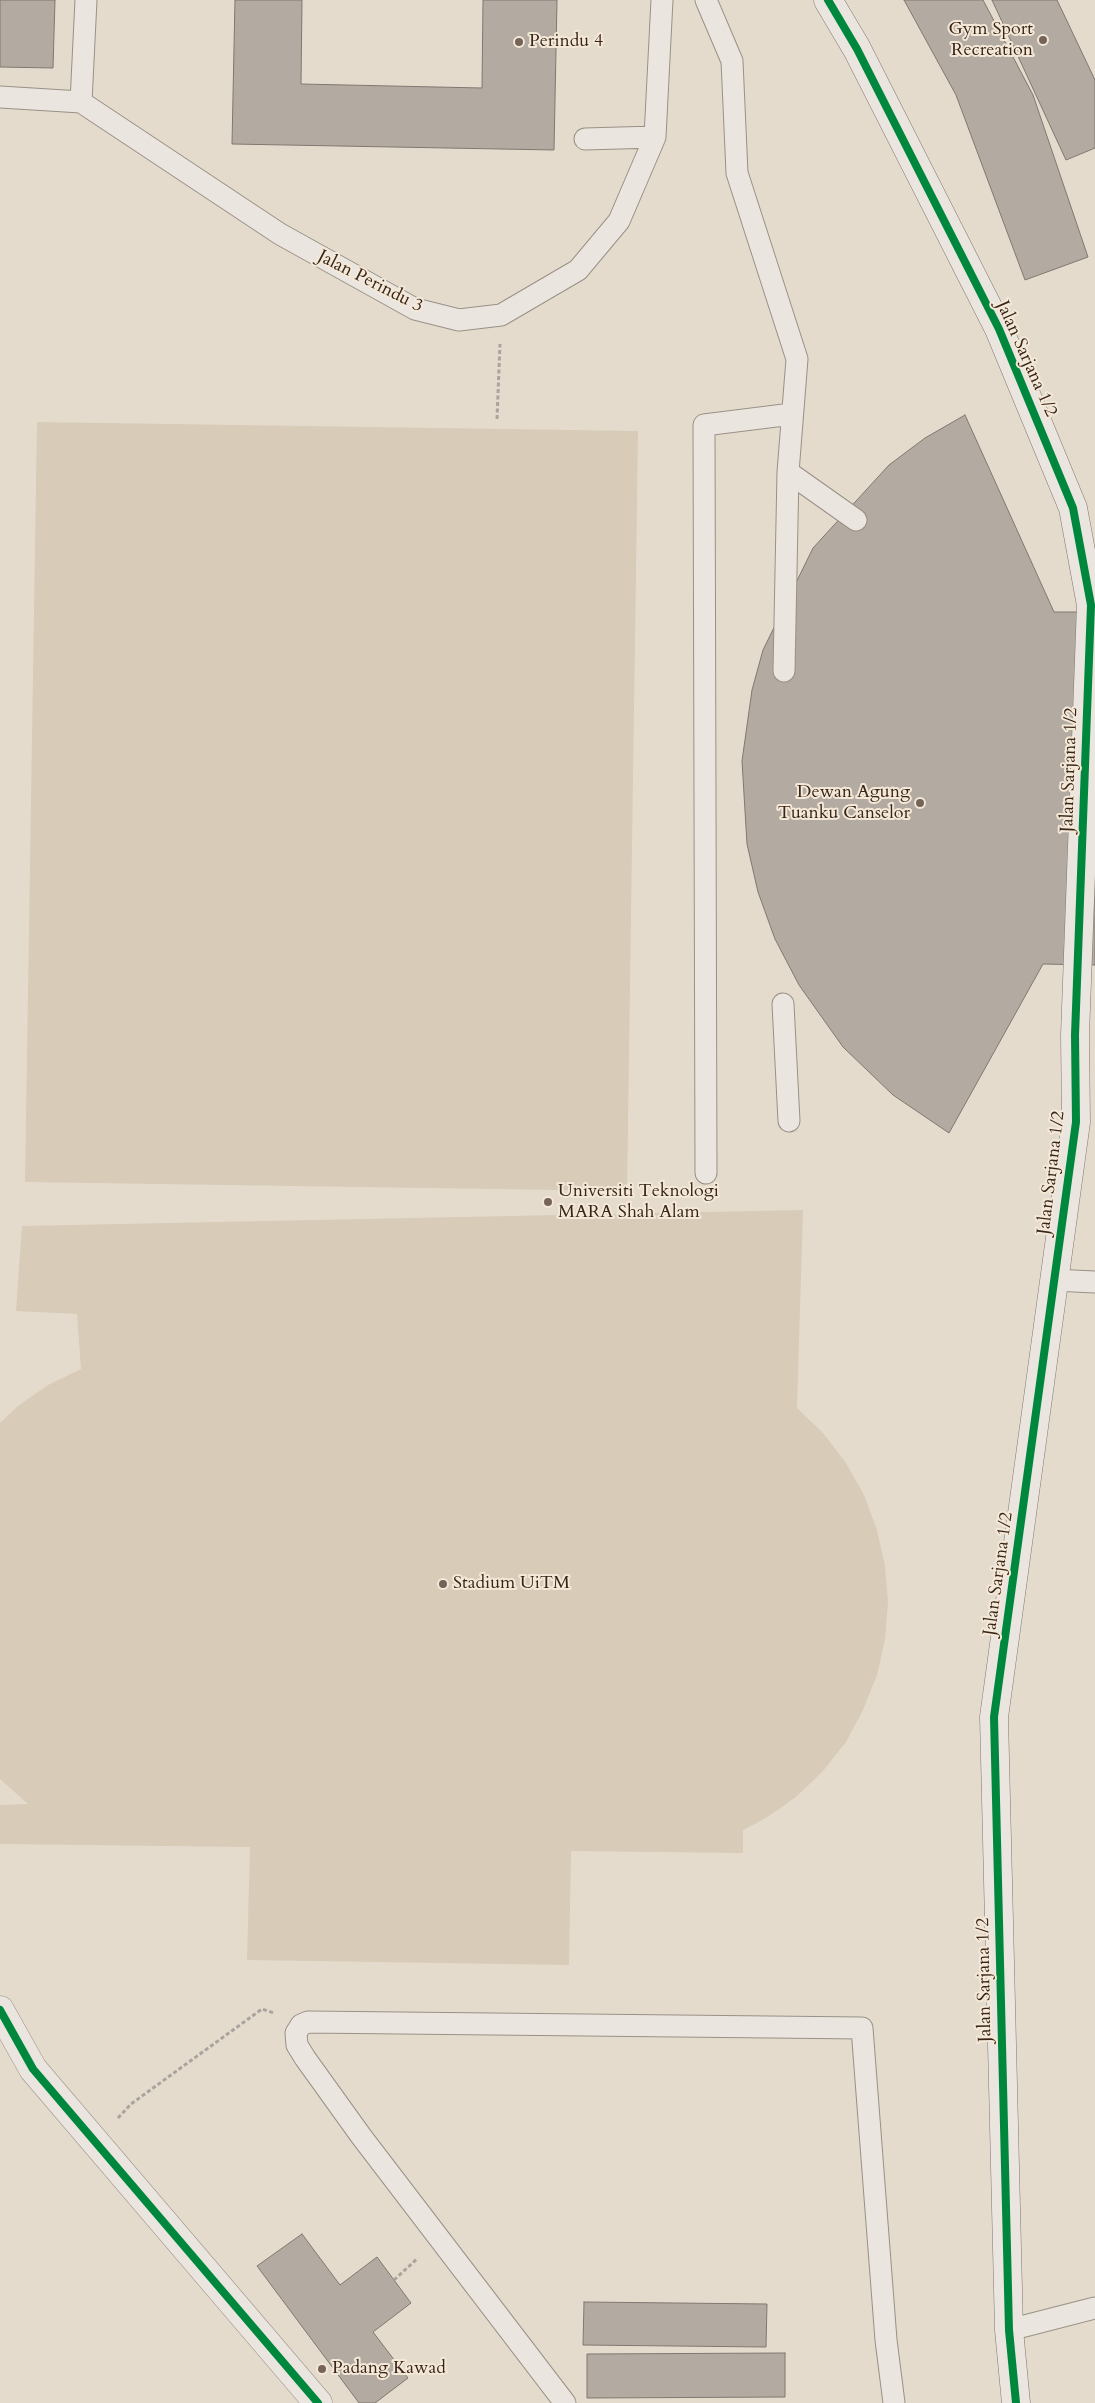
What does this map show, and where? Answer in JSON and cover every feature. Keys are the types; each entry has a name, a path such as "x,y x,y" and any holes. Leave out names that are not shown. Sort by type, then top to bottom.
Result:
{"street":[{"name":"Jalan Sarjana 1/2","path":"828,0 857,49 999,328 1073,508 1091,605 1076,1025 1076,1122 994,1717 1009,2330 1016,2403"},
{"path":"0,2010 33,2069 318,2403"}],"lane":[{"path":"0,97 82,102 86,0"},
{"name":"Jalan Perindu 3","path":"82,102 280,234 415,309 459,320 501,315 578,270 619,221 655,137 662,0"},
{"path":"706,0 732,61 737,173 797,359 788,472 784,671"},
{"path":"585,139 655,137"},
{"path":"706,1173 704,425 792,414"},
{"path":"788,472 856,520"},
{"path":"783,1004 789,1121"},
{"path":"1053,1280 1095,1282"},
{"path":"565,2403 361,2136 305,2058 297,2045 296,2034 301,2025 308,2022 862,2028 886,2340 894,2403"},
{"path":"1009,2330 1095,2308"}],"path":[{"path":"497,419 501,315"},
{"path":"96,2143 130,2104 262,2009 308,2022"}],"shaded area":[{"path":"37,422 638,431 627,1191 25,1182"},
{"name":"Stadium UiTM","path":"803,1210 797,1408 823,1433 846,1463 864,1495 877,1530 885,1566 888,1602 885,1639 877,1675 863,1710 846,1742 823,1771 796,1797 766,1818 743,1830 743,1853 571,1851 569,1965 247,1960 250,1847 0,1844 0,1805 28,1804 0,1779 0,1423 18,1406 48,1385 81,1369 77,1314 16,1311 22,1226"}],"building":[{"path":"0,0 55,0 53,68 0,67"},
{"name":"Perindu 4","path":"235,0 302,0 301,84 482,88 483,0 557,0 554,150 232,144"},
{"path":"904,0 983,0 1033,95 1088,257 1025,280 956,95"},
{"name":"Gym Sport Recreation","path":"992,0 1057,0 1095,80 1095,148 1066,160"},
{"name":"Dewan Agung Tuanku Canselor","path":"965,415 1054,612 1095,612 1095,965 1043,964 949,1133 893,1095 843,1047 799,985 775,939 758,892 747,844 742,761 752,690 763,650 813,548 889,465 925,438"},
{"path":"302,2234 340,2285 377,2257 411,2303 373,2332 408,2378 375,2403 359,2403 257,2266"},
{"path":"584,2302 767,2304 766,2347 583,2345"},
{"path":"785,2353 785,2397 587,2398 587,2354"}],"cycle path":[{"path":"828,0 857,49 999,329 1073,508 1091,605 1075,1035 1076,1122 994,1717 1009,2330 1016,2403"},
{"path":"0,2010 33,2069 318,2403"}],"place":[{"name":"Gym Sport Recreation","path":"1043,40"},
{"name":"Perindu 4","path":"519,42"},
{"name":"Dewan Agung Tuanku Canselor","path":"920,803"},
{"name":"Universiti Teknologi MARA Shah Alam","path":"548,1202"},
{"name":"Stadium UiTM","path":"443,1584"},
{"name":"Padang Kawad","path":"322,2369"}]}
